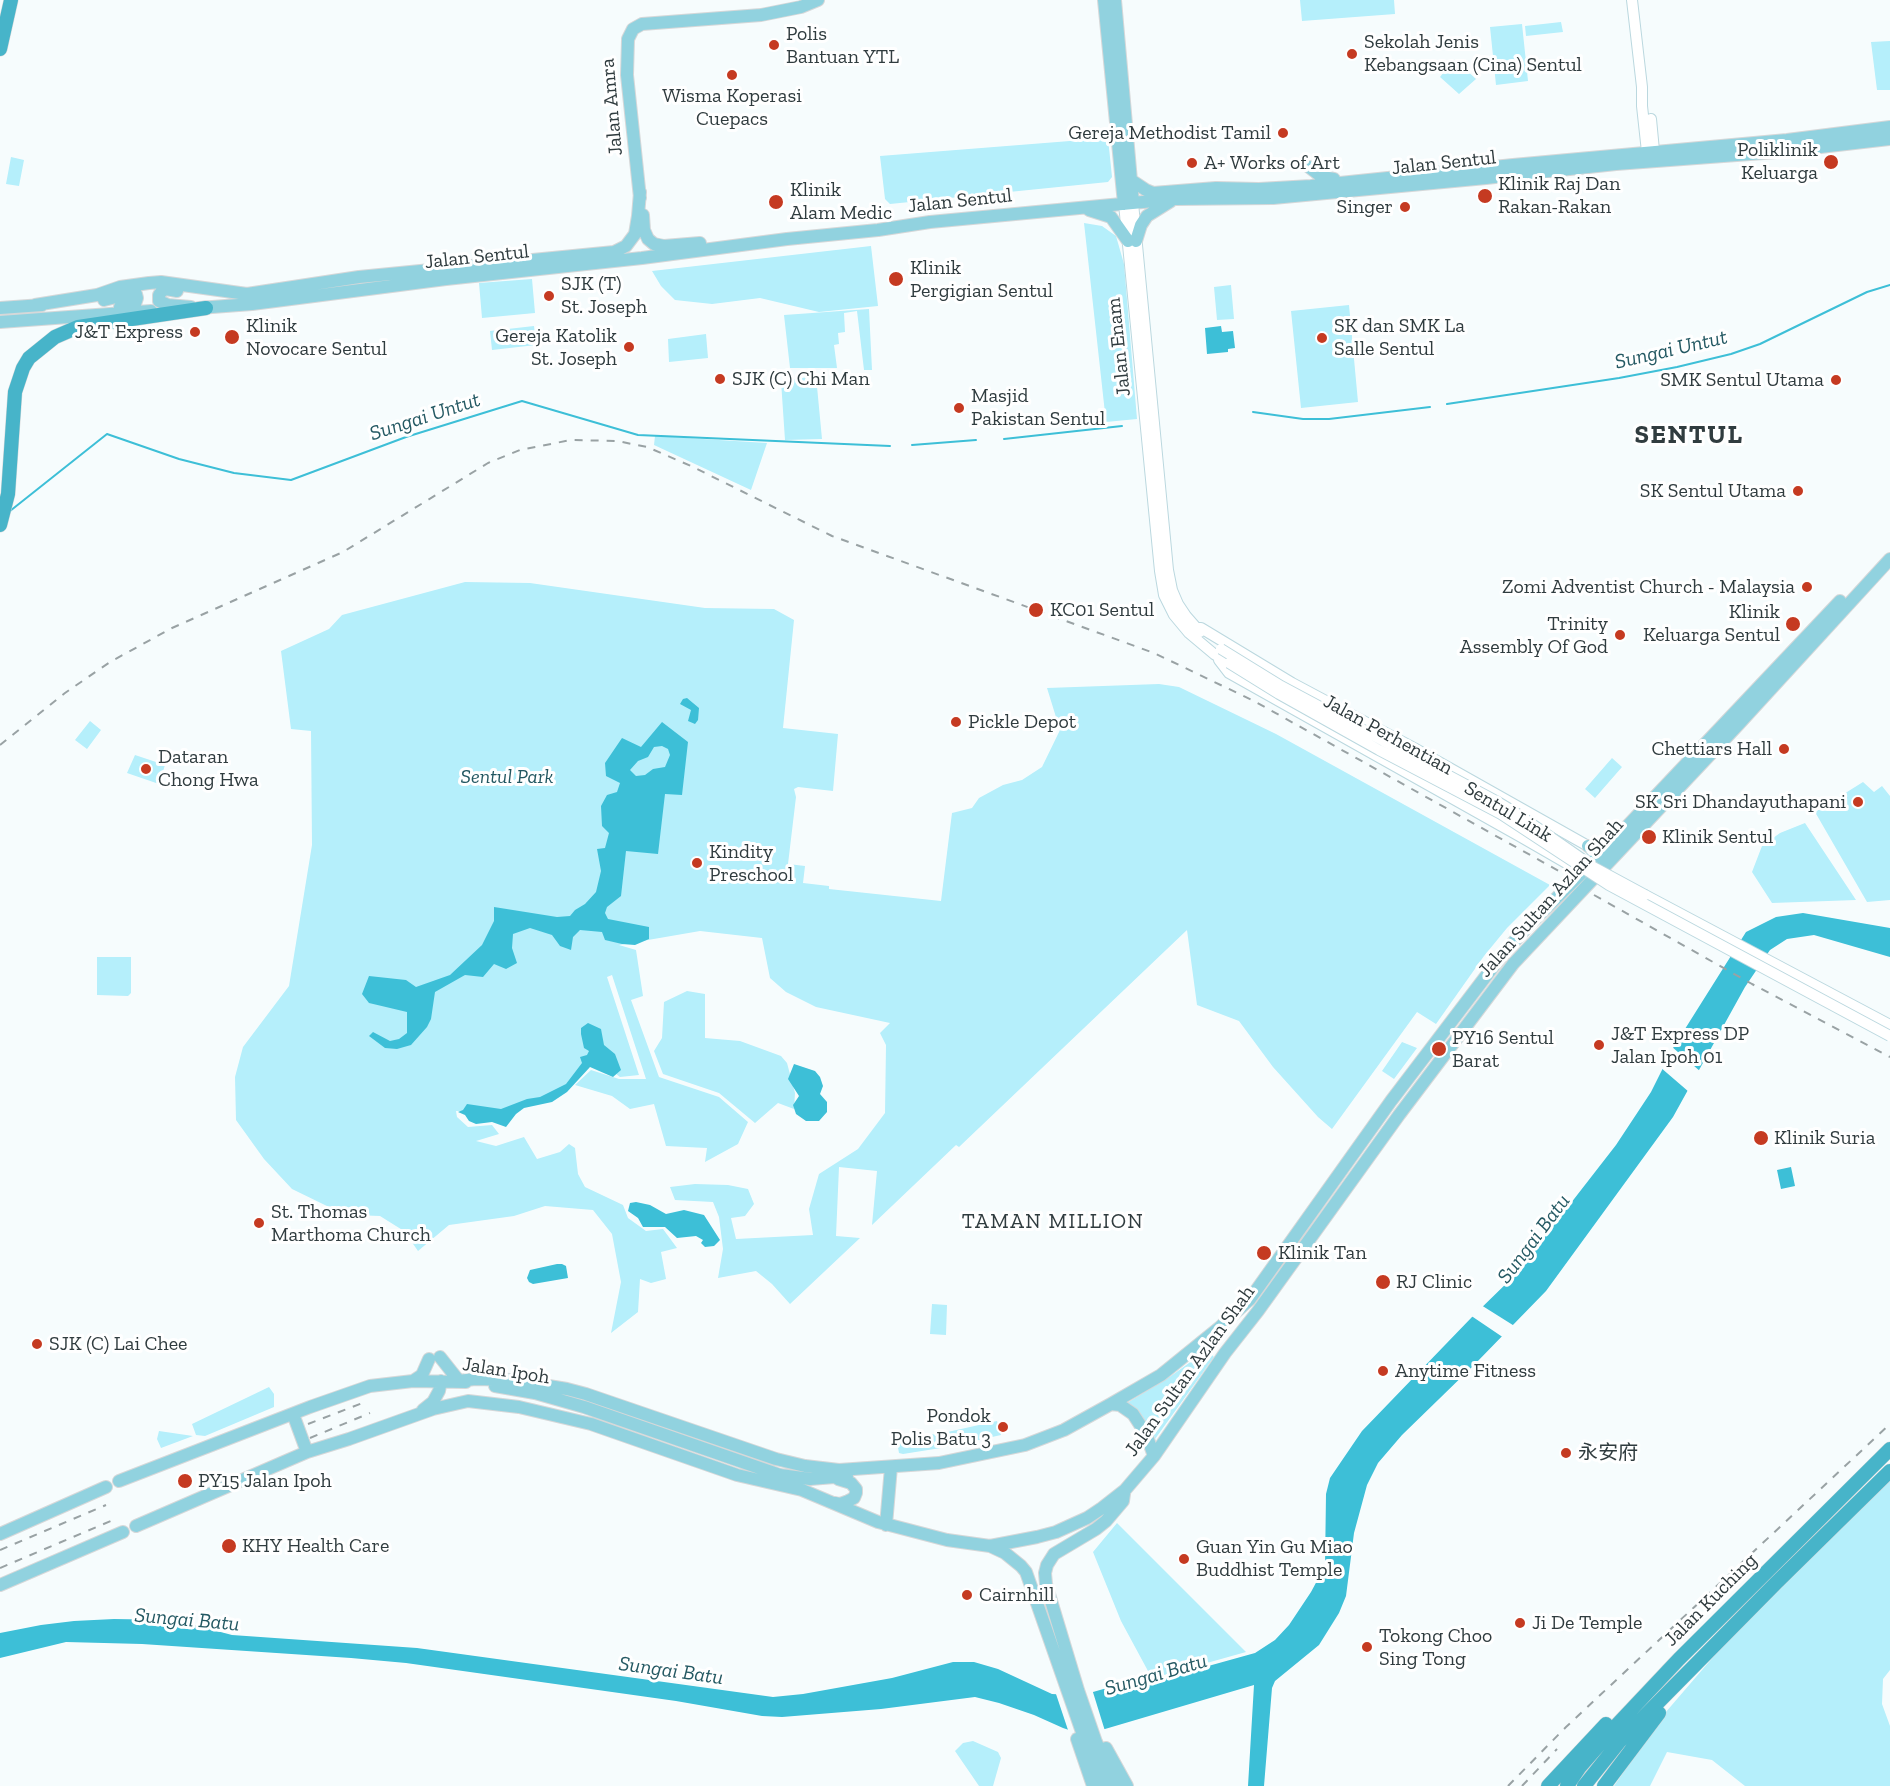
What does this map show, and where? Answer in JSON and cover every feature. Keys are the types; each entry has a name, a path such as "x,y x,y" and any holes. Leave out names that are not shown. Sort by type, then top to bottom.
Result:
{"highway":[{"path":"0,49 11,0"},
{"path":"0,525 8,494 15,392 29,358 55,337 78,327 206,308"},
{"name":"Jalan Kuching","path":"1567,1786 1579,1768 1613,1729 1679,1659 1890,1449"},
{"name":"Jalan Kuching","path":"1584,1786 1620,1742 1890,1471"},
{"path":"1548,1786 1631,1698 1679,1659"},
{"path":"1604,1786 1688,1674"}],"main road":[{"name":"Jalan Amra","path":"640,192 627,75 627,45 633,29 642,24 761,15 801,7 818,0"},
{"name":"Jalan Enam","path":"1104,0 1129,203 1160,571 1164,595 1174,615 1189,633 1217,652"},
{"name":"Jalan Enam","path":"1114,0 1131,180 1129,203"},
{"path":"1632,0 1642,106 1651,157"},
{"name":"Jalan Sentul","path":"0,322 252,304 788,239 867,232 930,222 1175,199 1273,198 1651,157 1890,126"},
{"name":"Jalan Sentul","path":"1131,180 1153,193 1216,188 1276,188 1513,165 1777,152 1890,139"},
{"path":"1309,167 1322,177 1344,183"},
{"path":"640,192 644,230 648,239 654,244 664,246 712,242 724,247"},
{"name":"Jalan Sentul","path":"0,308 30,306 97,295 132,284 161,282 247,294 359,277 614,252 626,246 635,234 639,216 640,192"},
{"path":"1082,208 1111,217 1132,241 1148,216 1175,199"},
{"name":"Jalan Enam","path":"1132,241 1172,590 1178,604 1229,668"},
{"path":"206,308 162,303 159,301 159,295 166,290 247,294"},
{"path":"27,320 131,305 137,298 136,294 132,293 95,303 30,306"},
{"name":"Jalan Sultan Azlan Shah","path":"1603,860 1611,843 1890,547"},
{"name":"Jalan Sultan Azlan Shah","path":"891,1467 953,1461 1025,1445 1065,1430 1161,1375 1213,1333 1257,1290 1391,1101 1502,955 1582,873 1603,860 1890,559"},
{"name":"Jalan Perhentian","path":"1196,628 1201,628 1292,683 1414,748 1588,846 1603,860"},
{"name":"Sentul Link","path":"1217,652 1516,813 1595,868 1621,883 1890,1025"},
{"name":"Jalan Perhentian","path":"1229,668 1582,873"},
{"name":"Sentul Link","path":"1229,668 1369,745 1501,813 1609,885 1890,1036"},
{"path":"1468,808 1483,801 1483,788"},
{"path":"1521,837 1522,824 1526,819 1534,816"},
{"path":"1588,846 1611,843"},
{"name":"Jalan Sultan Azlan Shah","path":"886,1525 947,1540 990,1546 1056,1532 1087,1518 1125,1490 1154,1456 1225,1353 1258,1311 1399,1115 1582,873"},
{"path":"1257,1290 1277,1268 1317,1213 1331,1209"},
{"path":"1213,1333 1209,1338 1209,1344 1214,1350 1225,1353"},
{"path":"413,1382 423,1375 434,1358 459,1381 475,1378 512,1380 586,1394 776,1459 805,1466 839,1470 891,1467 886,1525"},
{"path":"441,1381 450,1393 468,1401"},
{"path":"416,1416 433,1401 439,1391 441,1381"},
{"name":"Jalan Ipoh","path":"119,1481 370,1386 441,1381 459,1381 507,1388 564,1401 780,1475 810,1479 831,1478 891,1467"},
{"name":"Jalan Ipoh","path":"136,1526 307,1452 433,1409 468,1401 508,1405 564,1416 738,1475 802,1490 886,1525"},
{"path":"1111,1404 1120,1405 1133,1414 1146,1434 1154,1456"},
{"path":"293,1414 307,1452"},
{"path":"831,1478 848,1481 856,1489 854,1498 840,1504 832,1502"},
{"path":"0,1534 106,1487"},
{"path":"1116,1786 1092,1732 1062,1639 1045,1573 1054,1554 1106,1521 1123,1501 1125,1490"},
{"path":"889,1497 892,1510 909,1532"},
{"path":"0,1585 123,1532"},
{"path":"990,1546 1005,1553 1026,1572 1086,1743 1106,1786"},
{"path":"1046,1630 1079,1747 1093,1786"},
{"path":"1062,1639 1103,1742 1127,1786"}],"green space":[{"path":"1300,0 1394,0 1395,14 1302,21"},
{"path":"1561,22 1563,32 1526,36 1525,26"},
{"path":"1522,24 1528,81 1496,85 1490,27"},
{"path":"1890,41 1890,90 1877,90 1871,42"},
{"path":"1454,59 1476,79 1459,94 1440,77"},
{"path":"1108,138 1112,177 1108,182 890,204 885,199 880,156"},
{"path":"11,157 24,160 19,186 6,184"},
{"path":"1084,223 1102,226 1116,236 1124,264 1137,419 1106,422"},
{"path":"871,246 878,306 819,312 760,298 712,304 675,300 661,286 652,271"},
{"path":"532,279 535,313 482,318 479,283"},
{"path":"1231,285 1234,319 1217,320 1214,287"},
{"path":"1349,305 1358,402 1301,408 1291,311"},
{"path":"869,309 872,370 864,370 857,311 844,313 845,332 838,333 839,344 834,345 837,368 790,368 784,315"},
{"path":"534,326 536,345 492,350 490,331"},
{"path":"706,334 708,358 669,362 668,339"},
{"path":"816,376 822,439 785,440 781,381"},
{"path":"655,436 767,443 751,490 654,445"},
{"name":"Sentul Park","path":"465,582 530,583 705,608 774,609 794,620 783,728 838,734 833,791 798,787 794,789 796,797 788,864 805,866 803,883 829,886 829,889 941,901 952,813 972,808 979,798 1003,785 1022,780 1042,767 1060,730 1047,688 1159,684 1179,687 1276,734 1550,885 1507,928 1484,956 1436,1024 1417,1012 1332,1129 1318,1117 1273,1067 1239,1021 1197,1005 1187,930 959,1147 956,1145 872,1225 877,1171 839,1167 836,1236 860,1238 790,1304 772,1284 756,1271 718,1278 723,1249 719,1217 713,1202 675,1200 670,1187 695,1184 728,1185 748,1189 754,1204 745,1216 731,1218 736,1239 813,1235 809,1209 819,1174 858,1149 885,1113 886,1045 880,1033 890,1023 816,1007 786,992 770,978 762,938 700,931 619,945 636,950 643,996 631,1000 659,1077 719,1097 748,1122 738,1144 705,1162 707,1148 666,1146 654,1104 630,1109 612,1096 575,1085 591,1070 619,1079 646,1079 612,975 607,977 639,1075 620,1077 593,1056 563,1089 502,1113 456,1111 457,1117 468,1127 492,1125 499,1134 476,1141 496,1146 524,1137 537,1159 560,1152 569,1144 575,1148 578,1174 585,1187 623,1205 628,1218 646,1231 663,1229 677,1248 661,1252 666,1279 651,1283 640,1279 638,1312 611,1333 621,1282 612,1234 593,1210 545,1206 514,1216 449,1225 418,1251 404,1231 380,1216 354,1215 329,1207 292,1189 264,1159 236,1120 235,1077 243,1047 289,986 312,845 311,731 291,729 281,651 329,629 342,615"},
{"path":"90,721 101,730 87,749 75,740"},
{"name":"Dataran Chong Hwa","path":"135,755 165,765 159,784 127,773"},
{"path":"1612,758 1622,767 1595,798 1585,789"},
{"path":"1863,782 1874,792 1882,786 1890,796 1890,900 1867,902 1815,812"},
{"path":"1805,823 1856,900 1772,903 1752,872 1762,846 1780,833"},
{"path":"97,957 131,957 131,993 128,996 97,995"},
{"path":"687,991 705,994 705,1038 740,1041 781,1056 787,1063 795,1093 794,1109 778,1103 755,1123 719,1093 663,1074 654,1051 662,1038 664,1002"},
{"path":"1402,1042 1417,1048 1394,1079 1382,1071"},
{"path":"932,1304 947,1305 946,1335 930,1334"},
{"path":"1207,1350 1214,1357 1155,1439 1153,1432 1127,1403"},
{"path":"269,1387 274,1394 274,1407 205,1436 196,1435 192,1424"},
{"path":"997,1421 1001,1435 947,1447 899,1453 897,1442 900,1439 943,1433"},
{"path":"159,1431 193,1436 161,1448 157,1439"},
{"path":"1890,1477 1890,1670 1883,1679 1882,1704 1890,1726 1890,1786 1745,1786 1712,1760 1667,1752 1650,1786 1614,1786 1659,1720 1745,1620"},
{"path":"1117,1523 1246,1652 1157,1677 1148,1671 1121,1621 1093,1552"},
{"path":"973,1741 998,1752 1001,1758 993,1786 979,1786 955,1751 963,1743"}],"water":[{"path":"1221,326 1222,332 1233,331 1235,348 1228,349 1228,352 1207,354 1205,328"},
{"path":"687,698 699,708 698,720 695,724 688,721 691,710 680,704 683,699"},
{"path":"662,722 688,742 682,795 665,794 658,854 626,851 621,896 607,907 605,913 608,919 649,927 649,939 635,945 622,944 605,940 602,932 580,930 573,937 571,950 560,946 552,935 530,928 513,934 512,948 517,963 506,969 494,964 483,977 465,975 435,992 431,1019 411,1045 397,1049 385,1048 369,1036 373,1032 390,1041 399,1039 407,1033 407,1012 369,1003 362,994 369,976 406,980 416,987 450,975 482,945 494,921 494,907 557,917 570,916 585,904 596,892 601,871 597,849 605,848 609,833 602,826 601,806 607,795 617,792 620,783 606,776 605,763 622,738 641,747","holes":["662,746 668,749 670,755 665,767 636,776 630,770 638,761 648,757 654,747"]},
{"path":"1803,913 1890,928 1890,957 1814,935 1787,939 1770,950 1745,987 1673,1117 1546,1291 1402,1435 1378,1463 1367,1485 1354,1533 1346,1596 1339,1613 1319,1645 1275,1681 1272,1688 1264,1786 1248,1786 1254,1685 1105,1729 1075,1732 1034,1715 975,1697 881,1709 782,1717 762,1716 676,1701 406,1663 351,1658 142,1644 66,1642 0,1658 0,1633 74,1621 175,1620 232,1635 417,1648 773,1697 892,1678 953,1662 974,1662 998,1669 1052,1694 1072,1695 1093,1692 1149,1676 1158,1680 1255,1653 1275,1640 1289,1625 1325,1566 1326,1494 1330,1478 1362,1431 1515,1275 1616,1145 1651,1092 1673,1048 1746,932 1776,917"},
{"path":"588,1023 601,1029 604,1045 615,1054 621,1070 613,1077 590,1067 567,1092 552,1102 524,1108 506,1127 492,1122 476,1124 458,1112 463,1110 467,1104 501,1109 527,1099 540,1097 566,1084 582,1063 580,1057 587,1055 589,1051 584,1048 581,1034 581,1028"},
{"path":"794,1064 815,1071 820,1077 823,1086 820,1094 827,1102 827,1112 819,1121 806,1121 796,1114 793,1105 799,1096 788,1079"},
{"path":"1791,1167 1795,1186 1781,1189 1777,1170"},
{"path":"630,1203 650,1205 666,1214 684,1210 704,1215 720,1240 714,1246 705,1247 701,1243 703,1240 696,1236 677,1238 665,1227 643,1227 638,1218 628,1211"},
{"path":"557,1264 566,1266 568,1278 533,1284 529,1282 527,1278 530,1270"}],"pier":[{"path":"1671,1046 1701,1072 1689,1092 1660,1067"},
{"path":"1481,1305 1516,1327 1504,1338 1470,1315"},
{"path":"1092,1689 1105,1731 1076,1735 1069,1733 1055,1691 1072,1692"}],"waterway":[{"name":"Sungai Untut","path":"1447,404 1619,378 1731,354 1760,344 1867,292 1890,285"},
{"name":"Sungai Untut","path":"10,511 107,434 179,459 234,473 291,480 406,437 522,401 638,435 890,446"},
{"name":"Sungai Untut","path":"1253,412 1303,419 1329,419 1430,407"},
{"name":"Sungai Untut","path":"1004,439 1122,426"},
{"name":"Sungai Untut","path":"912,445 976,440"}],"railway":[{"path":"0,745 65,693 110,662 172,628 343,552 488,463 520,450 571,440 617,441 647,447 691,466 832,536 1154,653 1254,701 1566,875"},
{"path":"1594,895 1752,984 1890,1057"},
{"path":"308,1424 365,1402"},
{"path":"310,1438 370,1413"},
{"path":"1508,1786 1566,1727 1890,1424"},
{"path":"0,1550 106,1505"},
{"path":"0,1568 113,1520"},
{"path":"1522,1786 1557,1749"}],"place":[{"name":"Polis Bantuan YTL","path":"774,45"},
{"name":"Sekolah Jenis Kebangsaan (Cina) Sentul","path":"1352,54"},
{"name":"Wisma Koperasi Cuepacs","path":"732,75"},
{"name":"Gereja Methodist Tamil","path":"1283,133"},
{"name":"Poliklinik Keluarga","path":"1831,162"},
{"name":"A+ Works of Art","path":"1192,163"},
{"name":"Klinik Raj Dan Rakan-Rakan","path":"1485,196"},
{"name":"Klinik Alam Medic","path":"776,202"},
{"name":"Singer","path":"1405,207"},
{"name":"Klinik Pergigian Sentul","path":"896,279"},
{"name":"SJK (T) St. Joseph","path":"549,296"},
{"name":"J&T Express","path":"195,332"},
{"name":"Klinik Novocare Sentul","path":"232,337"},
{"name":"SK dan SMK La Salle Sentul","path":"1322,338"},
{"name":"Gereja Katolik St. Joseph","path":"629,347"},
{"name":"SJK (C) Chi Man","path":"720,379"},
{"name":"SMK Sentul Utama","path":"1836,380"},
{"name":"Masjid Pakistan Sentul","path":"959,408"},
{"name":"SK Sentul Utama","path":"1798,491"},
{"name":"Zomi Adventist Church - Malaysia","path":"1807,587"},
{"name":"KC01 Sentul","path":"1036,610"},
{"name":"Klinik Keluarga Sentul","path":"1793,624"},
{"name":"Trinity Assembly Of God","path":"1620,635"},
{"name":"Pickle Depot","path":"956,722"},
{"name":"Chettiars Hall","path":"1784,749"},
{"name":"Dataran Chong Hwa","path":"146,769"},
{"name":"SK Sri Dhandayuthapani","path":"1858,802"},
{"name":"Klinik Sentul","path":"1649,837"},
{"name":"Kindity Preschool","path":"697,863"},
{"name":"J&T Express DP Jalan Ipoh 01","path":"1599,1045"},
{"name":"PY16 Sentul Barat","path":"1439,1049"},
{"name":"Klinik Suria","path":"1761,1138"},
{"name":"St. Thomas Marthoma Church","path":"259,1223"},
{"name":"Klinik Tan","path":"1264,1253"},
{"name":"RJ Clinic","path":"1383,1282"},
{"name":"SJK (C) Lai Chee","path":"37,1344"},
{"name":"Anytime Fitness","path":"1383,1371"},
{"name":"Pondok Polis Batu 3","path":"1003,1427"},
{"name":"永安府","path":"1566,1453"},
{"name":"PY15 Jalan Ipoh","path":"185,1481"},
{"name":"KHY Health Care","path":"229,1546"},
{"name":"Guan Yin Gu Miao Buddhist Temple","path":"1184,1559"},
{"name":"Cairnhill","path":"967,1595"},
{"name":"Ji De Temple","path":"1520,1623"},
{"name":"Tokong Choo Sing Tong","path":"1367,1647"}],"district":[{"name":"SENTUL","path":"1689,436"},
{"name":"TAMAN MILLION","path":"1053,1222"}],"water label":[{"name":"Sungai Batu","path":"1534,1239"},
{"name":"Sungai Batu","path":"187,1620"},
{"name":"Sungai Batu","path":"671,1671"},
{"name":"Sungai Batu","path":"1156,1675"}]}
